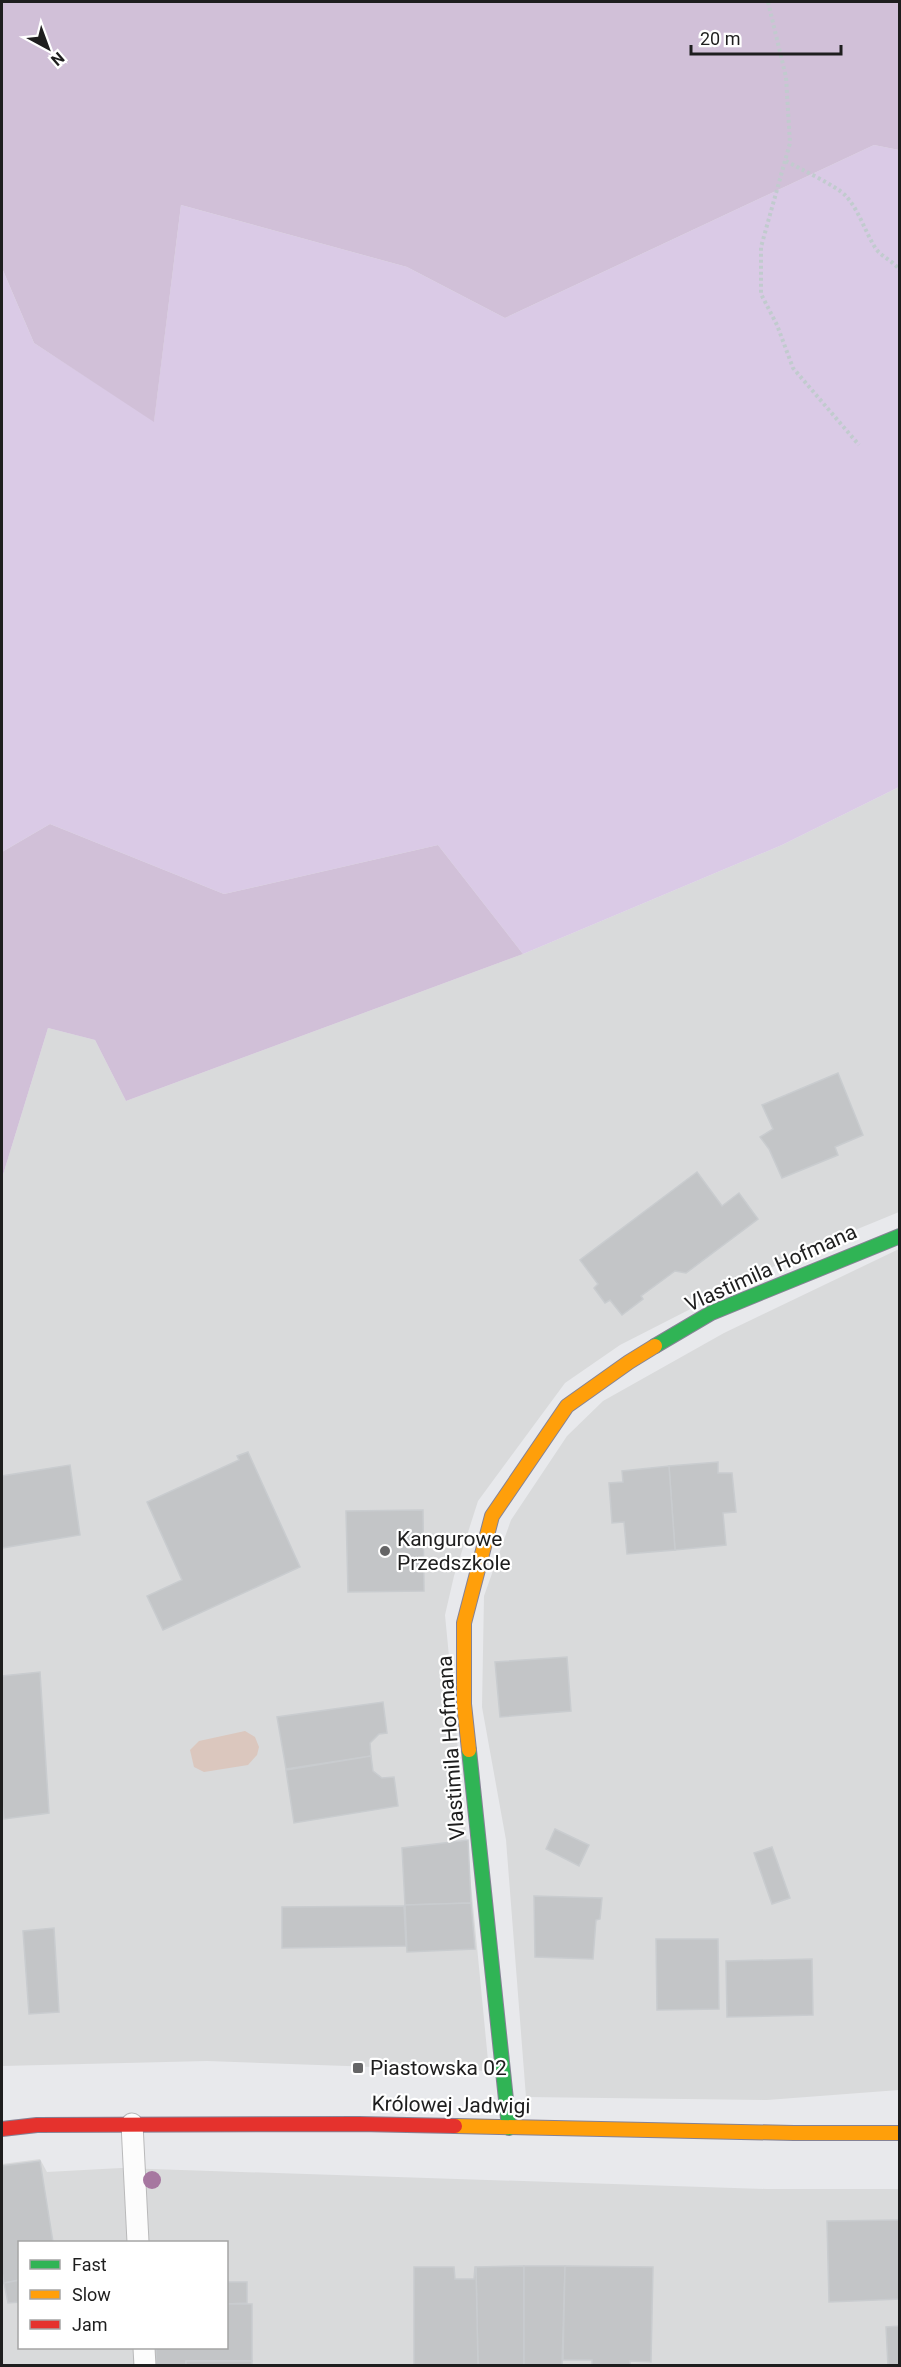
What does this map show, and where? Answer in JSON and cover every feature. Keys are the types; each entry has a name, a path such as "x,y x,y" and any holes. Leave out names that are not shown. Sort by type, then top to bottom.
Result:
{"street":[{"name":"Vlastimila Hofmana","path":"509,2128 464,1704 464,1623 492,1516 567,1406 629,1362 711,1313 900,1236"},
{"name":"Królowej Jadwigi","path":"2,2129 37,2125 359,2124 900,2133"}],"lane":[{"path":"132,2124 138,2241"},
{"path":"144,2349 145,2366"}],"path":[{"path":"768,2 786,77 790,143 761,247 761,294 777,324 793,368 859,445"},
{"path":"786,161 845,195 860,216 868,237 880,255 898,267 900,271"}],"shaded area":[{"path":"2,2 899,2 899,150 874,145 505,318 407,267 181,205 154,422 34,343 2,268"},
{"path":"874,145 899,150 899,787 782,845 523,954 438,845 224,894 50,824 2,852 2,268 34,343 154,421 181,205 407,267 505,318"},
{"path":"899,787 899,1212 804,1251 620,1345 565,1383 478,1501 454,1576 445,1615 489,2071 207,2061 2,2066 2,1178 48,1028 95,1040 126,1101 523,954 782,845"},
{"path":"50,824 224,894 438,845 523,954 126,1101 95,1040 48,1028 2,1178 2,852"},
{"path":"899,1249 899,2090 767,2100 526,2097 506,1840 482,1707 484,1596 511,1520 567,1436 603,1401 724,1333"},
{"path":"245,1731 255,1737 259,1747 257,1755 248,1765 204,1772 194,1767 190,1750 199,1741"},
{"path":"40,2159 47,2172 121,2168 766,2189 899,2189 899,2365 2,2365 2,2164"}],"building":[{"path":"838,1073 863,1135 835,1147 838,1155 782,1178 769,1149 760,1137 773,1129 762,1105"},
{"path":"697,1172 722,1206 739,1193 758,1219 686,1273 675,1271 641,1296 643,1299 622,1315 610,1300 605,1303 594,1288 598,1284 580,1260"},
{"path":"248,1452 300,1567 163,1630 147,1596 182,1580 147,1502 239,1460 237,1456"},
{"path":"718,1462 718,1473 732,1473 736,1512 723,1513 726,1545 675,1550 669,1466"},
{"path":"70,1465 80,1535 2,1548 2,1476"},
{"path":"669,1466 675,1550 627,1554 624,1522 612,1523 609,1483 623,1482 622,1471"},
{"name":"Kangurowe Przedszkole","path":"423,1510 424,1591 348,1592 346,1511"},
{"path":"567,1657 571,1711 500,1717 495,1662"},
{"path":"40,1672 49,1813 4,1819 2,1676"},
{"path":"383,1702 387,1733 379,1734 370,1743 371,1756 286,1769 277,1717"},
{"path":"371,1756 373,1771 382,1778 394,1777 398,1806 294,1823 286,1770"},
{"path":"555,1829 589,1845 579,1866 546,1849"},
{"path":"468,1840 471,1903 405,1905 402,1848"},
{"path":"772,1847 790,1898 772,1904 754,1853"},
{"path":"534,1896 602,1898 600,1919 596,1920 593,1959 535,1957"},
{"path":"471,1903 475,1949 407,1952 405,1905"},
{"path":"404,1906 406,1946 282,1948 282,1907"},
{"path":"54,1928 59,2012 29,2014 23,1931"},
{"path":"656,1939 718,1939 719,2009 657,2010"},
{"path":"812,1959 813,2015 727,2017 726,1961"},
{"path":"40,2161 53,2241 18,2241 18,2280 4,2283 2,2272 2,2166"},
{"path":"900,2220 900,2299 829,2302 827,2221"},
{"path":"524,2266 524,2366 478,2366 476,2267"},
{"path":"524,2266 565,2266 562,2366 524,2366"},
{"path":"565,2266 653,2267 651,2362 630,2361 630,2366 592,2366 592,2360 563,2360"},
{"path":"414,2267 454,2267 455,2279 474,2279 476,2267 478,2366 414,2366"},
{"path":"18,2280 18,2302 8,2303 4,2283"},
{"path":"228,2282 247,2282 247,2303 228,2304"},
{"path":"228,2304 252,2304 252,2361 186,2361 186,2366 156,2366 156,2349 228,2349"},
{"path":"900,2326 900,2366 888,2366 886,2327"},
{"path":"186,2361 252,2361 252,2366 186,2366"}],"traffic: fast":[{"path":"655,1346 711,1313 900,1236"},
{"path":"469,1750 509,2128"}],"traffic: slow":[{"path":"469,1750 464,1704 464,1623 492,1516 567,1406 655,1346"},
{"path":"455,2126 900,2133"}],"traffic: jam":[{"path":"2,2129 37,2125 455,2126"}],"place":[{"name":"Kangurowe Przedszkole","path":"385,1551"},
{"name":"Piastowska 02","path":"358,2068"}]}
